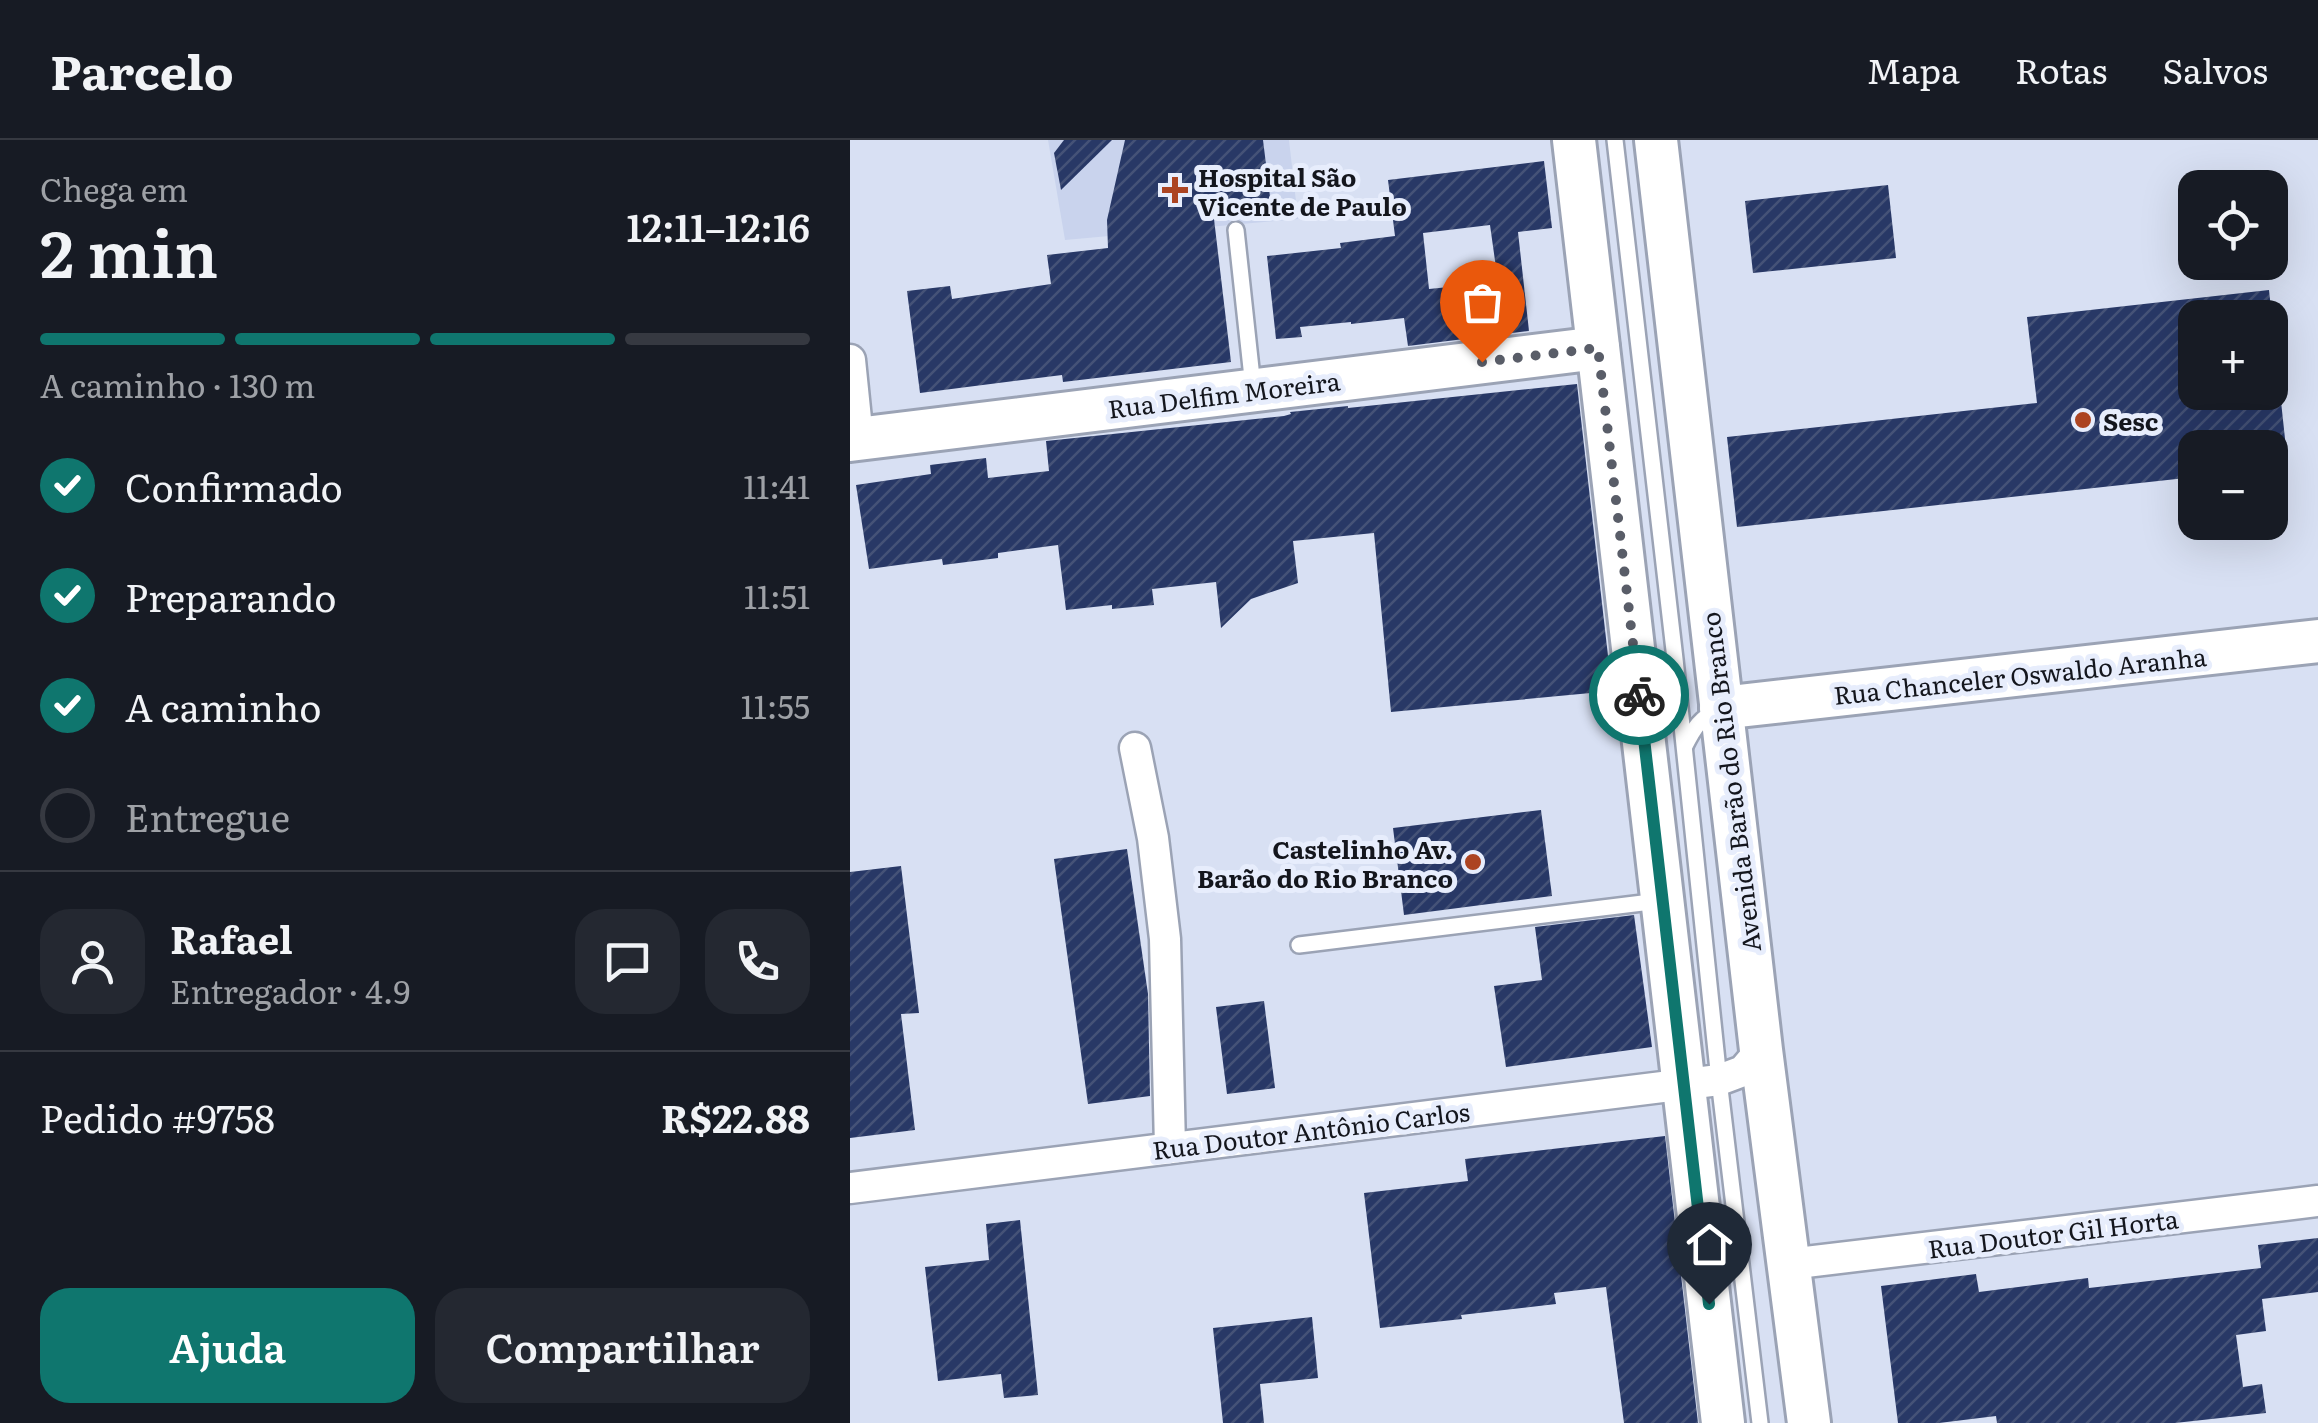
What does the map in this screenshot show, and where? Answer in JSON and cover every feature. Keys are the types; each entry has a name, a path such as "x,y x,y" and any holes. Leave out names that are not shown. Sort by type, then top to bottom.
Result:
{"main road":[{"name":"Avenida Barão do Rio Branco","path":"1574,140 1618,346 1662,901 1701,1083 1723,1423"},
{"name":"Avenida Barão do Rio Branco","path":"1656,140 1809,1423"},
{"name":"Rua Delfim Moreira","path":"854,439 1618,346"},
{"name":"Rua Chanceler Oswaldo Aranha","path":"1722,708 2318,641"}],"street":[{"path":"850,360 854,439"},
{"path":"1135,748 1153,838 1165,940 1170,1147"},
{"name":"Rua Doutor Antônio Carlos","path":"850,1188 1701,1083 1743,1071 1762,1050"},
{"name":"Rua Doutor Gil Horta","path":"1789,1264 2318,1201"}],"lane":[{"name":"Avenida Barão do Rio Branco","path":"1615,140 1618,346 1684,750 1701,1083 1760,1423"},
{"path":"1236,230 1253,390"},
{"path":"1684,750 1695,725 1722,708"},
{"path":"1299,944 1662,901"}],"shaded area":[{"name":"Hospital São Vicente de Paulo","path":"1048,140 1289,140 1298,219 1065,240"}],"building":[{"path":"1064,140 1112,140 1061,190 1054,153"},
{"path":"1125,140 1263,140 1272,213 1214,219 1231,362 1063,382 1062,375 920,393 907,291 950,286 952,299 1051,284 1047,255 1108,248 1107,220"},
{"path":"1544,161 1552,228 1518,232 1529,331 1408,346 1404,318 1300,327 1302,337 1276,339 1267,256 1341,248 1340,243 1395,236 1388,180","holes":["1490,225 1498,282 1429,289 1423,233"]},
{"path":"1888,185 1896,258 1753,273 1745,201"},
{"name":"Sesc","path":"2269,290 2270,300 2179,300"},
{"name":"Sesc","path":"2178,300 2178,410 2282,410 2284,430 2178,430 2178,479 1737,527 1727,437 2037,403 2027,317"},
{"path":"1577,384 1612,691 1391,712 1374,533 1293,541 1298,583 1251,599 1221,628 1216,582 1152,589 1154,605 1066,610 1058,545 943,565 942,559 869,569 856,485 931,474 930,465 986,458 988,478 1049,471 1046,441"},
{"name":"Castelinho Av. Barão do Rio Branco","path":"1541,810 1552,896 1404,915 1393,828"},
{"path":"1127,849 1148,994 1150,1096 1088,1104 1054,859"},
{"path":"901,866 919,1013 901,1014 915,1130 850,1138 850,872"},
{"path":"1634,915 1652,1047 1506,1067 1494,986 1542,980 1535,927"},
{"path":"1264,1001 1275,1088 1227,1094 1216,1007"},
{"path":"1665,1136 1698,1423 1624,1423 1606,1287 1554,1293 1556,1304 1380,1328 1364,1193 1468,1181 1465,1159"},
{"path":"1020,1220 1038,1395 1004,1398 1001,1374 938,1381 925,1267 989,1260 986,1224"},
{"path":"2318,1238 2318,1292 2262,1299 2266,1331 2236,1335 2243,1387 2262,1384 2266,1413 2175,1423 1997,1423 1996,1416 1898,1423 1881,1286 1976,1274 1979,1292 2088,1278 2089,1288 2261,1268 2258,1245"},
{"path":"1312,1317 1318,1378 1260,1384 1264,1423 1223,1423 1213,1328"}],"way so far":[{"path":"1482,362 1598,348 1639,695"}],"place":[{"name":"Hospital São Vicente de Paulo","path":"1175,190"},
{"name":"Sesc","path":"2083,420"},
{"name":"Castelinho Av. Barão do Rio Branco","path":"1473,862"}],"route":[{"path":"1639,695 1709,1304"}]}
